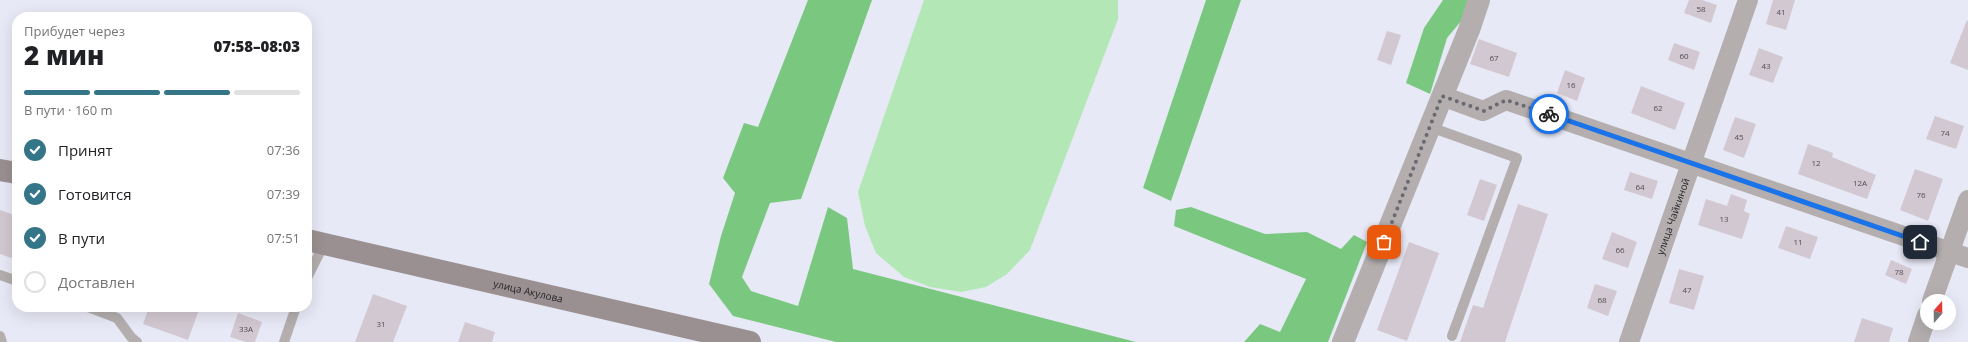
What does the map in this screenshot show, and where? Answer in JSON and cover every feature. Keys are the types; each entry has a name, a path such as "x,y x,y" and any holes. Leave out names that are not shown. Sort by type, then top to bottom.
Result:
{"main road":[{"path":"0,170 12,173"},
{"name":"улица Акулова","path":"316,242 750,342"}],"street":[{"path":"1343,342 1469,30 1479,0"},
{"name":"улица Чайкиной","path":"1629,342 1748,0"},
{"path":"1442,96 1484,111 1506,100 1968,258"},
{"path":"1934,294 1968,200"},
{"path":"1918,342 1922,330"}],"lane":[{"path":"1430,127 1517,158 1452,336"},
{"path":"312,258 316,242"},
{"path":"0,275 12,279"},
{"path":"101,312 117,318 131,337 137,342"},
{"path":"284,342 294,312"},
{"path":"0,336 2,342"}],"green space":[{"path":"808,0 872,0 801,199 770,203 742,277 751,291 798,306 828,207 847,218 853,269 1136,342 836,342 733,316 709,284 721,236 735,193 723,178 744,123 758,127"},
{"path":"924,0 1118,0 1118,19 1030,250 1007,274 986,287 961,292 930,287 904,277 876,253 865,226 858,192"},
{"path":"1206,0 1241,0 1171,201 1143,188"},
{"path":"1443,0 1468,0 1462,20 1447,38 1430,94 1406,83 1424,28"},
{"path":"1191,207 1265,234 1307,232 1341,249 1354,235 1367,242 1328,342 1244,342 1260,324 1280,332 1306,279 1174,226 1176,210"}],"building":[{"path":"1689,0 1702,0 1717,5 1711,23 1684,13"},
{"path":"1773,0 1795,0 1786,30 1766,24"},
{"path":"1967,20 1968,21 1968,70 1950,63"},
{"path":"1387,31 1401,35 1391,65 1377,60"},
{"path":"1479,39 1517,53 1509,77 1470,64"},
{"path":"1674,43 1700,52 1694,70 1668,60"},
{"path":"1759,48 1783,57 1773,83 1749,75"},
{"path":"1565,70 1585,78 1577,101 1557,93"},
{"path":"1641,86 1685,103 1675,130 1631,113"},
{"path":"1935,116 1964,126 1956,149 1926,139"},
{"path":"1735,117 1756,124 1744,158 1723,150"},
{"path":"1808,144 1833,153 1832,157 1876,175 1867,199 1798,174"},
{"path":"1915,169 1943,179 1928,221 1900,210"},
{"path":"1630,172 1658,181 1652,199 1624,190"},
{"path":"1480,179 1497,185 1484,221 1467,215"},
{"path":"1731,194 1747,200 1744,211 1750,214 1742,239 1698,225 1706,199 1727,206"},
{"path":"1518,204 1548,214 1505,342 1460,342 1473,305 1483,308"},
{"path":"0,210 12,214 12,258 0,254"},
{"path":"1786,226 1818,237 1810,259 1778,248"},
{"path":"1612,232 1637,242 1628,268 1602,259"},
{"path":"1409,242 1439,253 1407,341 1377,330"},
{"path":"1891,260 1912,269 1906,284 1885,275"},
{"path":"1679,269 1704,276 1694,310 1669,303"},
{"path":"1595,284 1617,291 1608,316 1587,308"},
{"path":"373,294 407,306 393,342 355,342"},
{"path":"147,312 198,312 188,340 143,324"},
{"path":"238,313 262,322 255,342 246,342 230,337"},
{"path":"1862,318 1893,328 1889,342 1854,342"},
{"path":"465,322 495,332 492,342 458,342"}],"way so far":[{"path":"1384,242 1442,96 1484,111 1506,100 1549,114"}],"route":[{"path":"1549,114 1920,242"}]}
